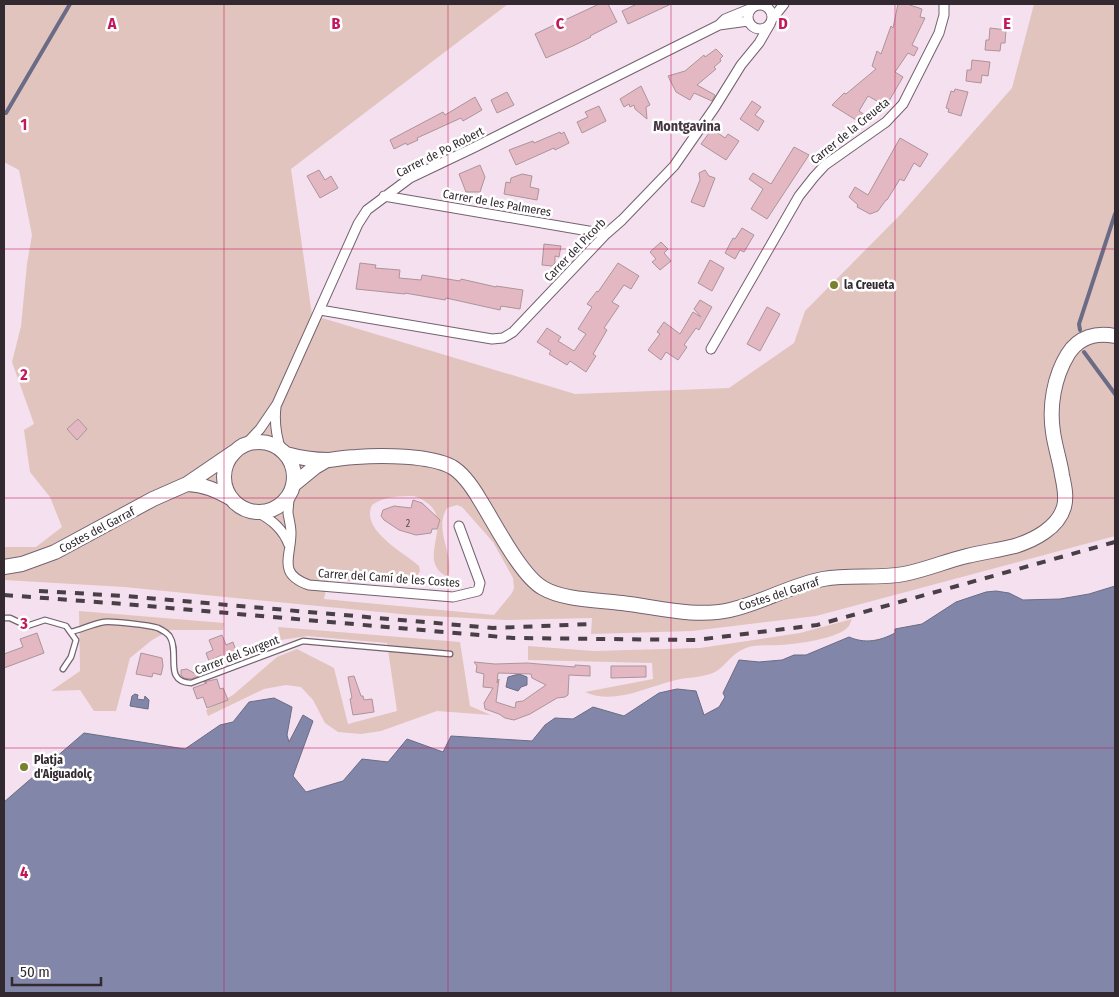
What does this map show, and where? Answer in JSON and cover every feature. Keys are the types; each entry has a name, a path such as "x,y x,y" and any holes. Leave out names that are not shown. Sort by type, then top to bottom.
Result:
{"main road":[{"name":"Costes del Garraf","path":"283,452 311,459 328,460 355,456 408,457 452,467 463,476 475,491 525,572 542,588 553,593 675,610 714,612 743,607 810,582 841,577 874,577 905,574 967,556 1015,546 1044,534 1059,517 1064,508 1065,494 1053,432 1052,412 1053,392 1063,363 1076,344 1089,336 1105,334 1115,336"},
{"path":"186,484 201,484 213,489 232,499 243,508 257,512 267,511 284,502 291,489 293,469 283,452 273,445 264,442 240,448 226,465 224,475 226,490 232,499"},
{"name":"Costes del Garraf","path":"4,567 31,562 55,552 153,499 186,484 240,448"},
{"name":"Costes del Garraf","path":"291,489 315,467 328,460"}],"street":[{"path":"761,4 768,7 772,12 772,21 764,29 756,29 748,21 749,10 761,4"},
{"name":"Carrer del Picorb","path":"320,310 492,339 503,338 513,332 674,166 784,4"},
{"name":"Carrer de la Creueta","path":"711,349 799,196 825,165 886,122 903,104 939,33 944,15 944,4"},
{"name":"Carrer de Po Robert","path":"240,448 260,428 277,404 358,224 367,210 410,178 719,25 725,19 755,6"},
{"name":"Carrer de Po Robert","path":"719,25 748,21"},
{"name":"Carrer de les Palmeres","path":"384,196 606,234"},
{"name":"Carrer de Po Robert","path":"277,404 276,434 283,452"},
{"path":"289,546 291,534 288,512 291,489"},
{"path":"257,512 276,524 286,537 289,546"},
{"name":"Carrer del Camí de les Costes","path":"289,546 287,560 290,572 295,578 309,585 453,597 478,591 480,583 460,526"}],"lane":[{"path":"4,618 10,618 28,626 45,620 66,626 76,640 71,657 63,669"},
{"name":"Carrer del Surgent","path":"71,632 106,622 158,628 172,638 175,672 177,679 182,683 191,683 303,641 450,654"}],"shaded area":[{"path":"4,4 508,4 291,169 312,315 575,394 729,388 794,343 805,311 901,214 1012,88 1034,4 1115,4 1115,536 816,616 692,631 591,634 592,618 506,620 411,615 124,587 4,580 4,547 36,547 62,527 50,497 30,472 24,430 34,424 12,362 21,326 32,235 19,170 4,162","holes":["414,496 429,504 436,514 438,525 434,559 438,569 448,577 449,560 442,525 443,516 447,508 457,505 462,507 493,542 513,578 514,588 494,615 324,599 328,580 405,584 415,580 420,571 419,566 377,532 370,514 372,505 392,497"]},
{"path":"79,611 224,623 223,630 170,630 152,640 130,658 116,711 94,711 80,690 51,691 80,671"},
{"path":"852,619 844,631 827,637 796,643 750,647 736,654 713,673 677,680 618,696 596,696 585,692 653,679 652,663 528,660 528,646 594,651 700,648 800,633"},
{"path":"278,627 460,642 470,706 491,715 437,711 381,731 361,734 338,732 325,723 313,700 301,687 286,685 264,689 208,716 206,710 233,695 277,657 297,649 334,668 348,724 397,711 387,643 307,636 281,640"}],"water":[{"path":"1115,586 1115,993 4,993 4,802 84,733 185,749 220,725 233,722 249,702 274,698 292,707 287,735 289,742 303,715 313,721 293,776 306,792 343,781 362,759 388,762 407,739 443,752 451,736 532,741 545,725 555,718 573,719 593,707 624,716 659,693 677,689 696,691 704,715 719,707 725,697 723,693 739,660 759,662 782,660 794,655 806,655 849,637 867,641 878,640 895,633 895,629 922,624 956,602 986,592 1009,593 1023,600 1060,599 1089,594"},
{"path":"519,674 527,677 527,685 521,687 518,691 506,687 508,677"},
{"path":"138,695 137,699 144,700 145,696 149,700 148,709 130,706 132,696"}],"building":[{"path":"599,4 608,4 617,22 591,37 546,58 535,34"},
{"path":"637,4 671,4 628,24 622,11"},
{"path":"898,4 907,4 922,9 920,17 925,18 912,45 918,48 914,56 908,53 895,72 903,77 886,106 868,96 859,111 868,117 864,125 832,105 844,93 846,94 876,69 872,66 877,51 881,54 891,26 893,28"},
{"path":"990,28 1006,30 1005,43 1001,43 1000,51 985,50 986,40 989,40"},
{"path":"716,49 723,56 720,59 721,61 714,67 716,69 697,85 715,95 712,101 694,93 690,100 676,92 668,76 685,71 704,55 705,57"},
{"path":"972,60 990,62 988,76 982,75 981,83 966,81 967,70 971,70"},
{"path":"641,86 650,105 646,107 647,119 635,109 634,105 630,107 629,104 624,107 620,99"},
{"path":"955,89 968,92 961,116 948,112 949,109 946,108 951,91 954,92"},
{"path":"507,92 514,105 497,113 491,100"},
{"path":"475,97 482,110 463,121 461,118 417,138 418,140 394,149 390,140 443,112 445,115"},
{"path":"752,101 761,107 755,115 764,121 758,131 740,119"},
{"path":"599,106 606,121 582,133 577,122 588,117 585,112"},
{"path":"712,129 725,138 728,134 739,141 726,160 701,144"},
{"path":"560,132 561,134 564,132 569,143 516,165 509,150 533,141 534,143"},
{"path":"900,138 928,154 920,167 914,163 904,181 900,179 878,211 870,214 857,207 858,205 849,197 855,187 868,195"},
{"path":"794,147 809,155 767,219 751,209 763,189 749,179 753,173 771,184"},
{"path":"480,165 485,177 480,192 466,192 459,174"},
{"path":"319,170 325,180 331,176 338,188 320,198 307,176"},
{"path":"705,170 709,176 715,178 704,207 691,202 700,180 699,173"},
{"path":"522,174 532,176 530,187 539,189 537,200 504,194 506,182 510,183 511,178"},
{"path":"742,228 754,235 744,252 740,250 735,259 725,253 733,238 735,239"},
{"path":"661,242 668,249 664,253 671,261 660,270 652,262 656,259 650,252"},
{"path":"544,244 561,246 559,257 555,256 555,263 552,266 542,265"},
{"path":"710,260 724,268 712,291 698,283"},
{"path":"360,263 376,265 375,268 400,270 399,278 421,280 422,275 460,281 461,279 496,287 523,290 520,309 501,306 500,310 446,298 445,300 405,293 356,289"},
{"path":"618,263 639,276 631,289 624,285 612,302 619,306 604,328 607,330 593,354 596,356 586,372 570,361 567,365 549,354 551,351 537,342 547,328 561,337 558,341 574,351 586,334 578,329 592,307 587,304 598,292"},
{"path":"700,300 712,307 699,330 696,328 684,345 687,347 678,360 666,352 661,360 648,350 660,334 657,332 664,322 680,334 693,312 701,317 694,309"},
{"path":"767,307 780,314 760,351 747,344"},
{"path":"78,419 87,429 77,440 67,429"},
{"path":"413,500 422,503 440,520 437,529 432,529 431,533 416,535 399,530 381,516 383,510 394,506 411,508"},
{"path":"37,633 44,653 4,668 4,654 23,647 20,639"},
{"path":"222,635 226,645 233,642 237,654 223,659 222,655 209,661 206,653 213,650 209,640"},
{"path":"141,653 162,658 161,675 153,673 152,677 136,674"},
{"path":"474,662 495,664 527,663 575,667 575,665 590,666 590,676 569,675 568,695 557,698 530,714 514,720 485,709 484,703 493,688 483,687 484,674 476,672 477,666","holes":["498,673 531,674 532,678 546,685 523,701 516,702 515,708 496,702"]},
{"path":"611,666 646,666 646,677 611,678"},
{"path":"187,669 199,676 191,679 184,678 181,675 181,670"},
{"path":"354,676 364,700 372,699 374,712 353,715 348,677"},
{"path":"217,679 220,689 223,688 228,700 207,708 203,697 197,699 193,688 207,683 204,682"}],"waterway":[{"path":"6,113 70,4"},
{"path":"1080,330 1079,324 1115,214"},
{"path":"1084,352 1115,394"}],"railway":[{"path":"4,595 513,638 696,640 817,625 1115,542"},
{"path":"39,591 125,596 493,628 591,624"}],"place":[{"name":"la Creueta","path":"834,285"},
{"name":"Platja d'Aiguadolç","path":"24,767"}],"district":[{"name":"Montgavina","path":"687,126"}]}
